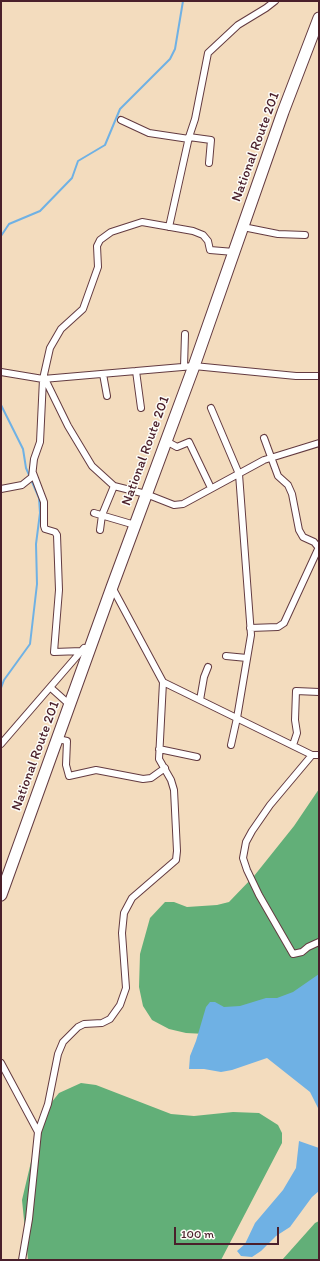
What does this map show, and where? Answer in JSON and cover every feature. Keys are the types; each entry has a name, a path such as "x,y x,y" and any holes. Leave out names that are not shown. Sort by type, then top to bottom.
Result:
{"highway":[{"name":"National Route 201","path":"1,895 166,440 189,366 234,252 319,18"}],"street":[{"path":"169,227 189,138 195,119 208,53 238,25 275,1"},
{"path":"121,120 149,133 211,140 209,163"},
{"path":"82,651 54,652 60,590 57,535 55,532 45,529 44,502 31,477 34,459 40,442 44,379 50,348 54,338 83,309 98,268 97,246 100,240 111,232 136,222 169,227 193,231 203,235 208,241 210,250 234,252"},
{"path":"243,227 278,234 305,235"},
{"path":"185,334 189,366"},
{"path":"1,372 44,379 136,372 189,366 296,376 319,376"},
{"path":"136,372 141,408"},
{"path":"103,374 107,396"},
{"path":"44,379 68,426 92,466 114,486 146,494 174,505 183,504 271,458 319,443"},
{"path":"211,408 239,474 250,628 247,658 231,745"},
{"path":"250,628 278,627 284,623 319,547 314,542 303,536 299,530 292,494 288,485 278,476 264,438"},
{"path":"166,440 178,448 189,442 212,488"},
{"path":"1,489 10,489 31,477"},
{"path":"100,530 102,515 114,486"},
{"path":"94,513 135,525"},
{"path":"22,1260 29,1219 38,1132 48,1104 58,1054 63,1042 78,1027 84,1024 102,1023 110,1019 120,1005 126,988 122,933 124,913 132,898 176,860 177,850 174,790 165,768 159,759 163,682 112,587"},
{"path":"1,744 51,688 95,634"},
{"path":"226,656 247,658"},
{"path":"200,700 204,677 208,667"},
{"path":"163,682 316,755 270,805 246,842 243,858 259,895 293,954 302,952 308,947 319,942"},
{"path":"51,688 70,705"},
{"path":"294,745 297,733 295,720 296,691 319,692"},
{"path":"58,739 67,741 66,765 69,776 96,770 143,779 151,778 165,768"},
{"path":"159,749 197,757"},
{"path":"1,1063 38,1132"}],"green space":[{"path":"319,789 319,989 205,1034 186,1033 169,1029 152,1020 143,1006 139,987 140,954 150,918 165,902 174,902 187,907 217,905 229,902 254,876 294,826"},
{"path":"81,1083 96,1085 171,1114 194,1116 233,1112 259,1113 278,1125 282,1133 282,1143 221,1260 28,1260 22,1200 39,1128 51,1103 59,1093"},
{"path":"319,1221 319,1260 282,1260 315,1223"}],"water":[{"path":"319,974 319,1110 310,1092 267,1058 232,1070 221,1072 204,1069 189,1069 190,1056 206,1007 210,1002 215,1002 224,1007 240,1006 266,998 277,998 293,992"},
{"path":"299,1141 319,1148 319,1191 312,1197 290,1227 276,1236 261,1251 252,1257 241,1256 237,1251 245,1244 255,1223 283,1190 296,1168"}],"waterway":[{"path":"1,236 9,224 40,211 72,178 78,161 105,145 120,109 170,59 175,49 183,1"},
{"path":"1,405 23,449 26,468 39,498 40,513 36,544 37,584 30,644 4,680 1,688"}]}
